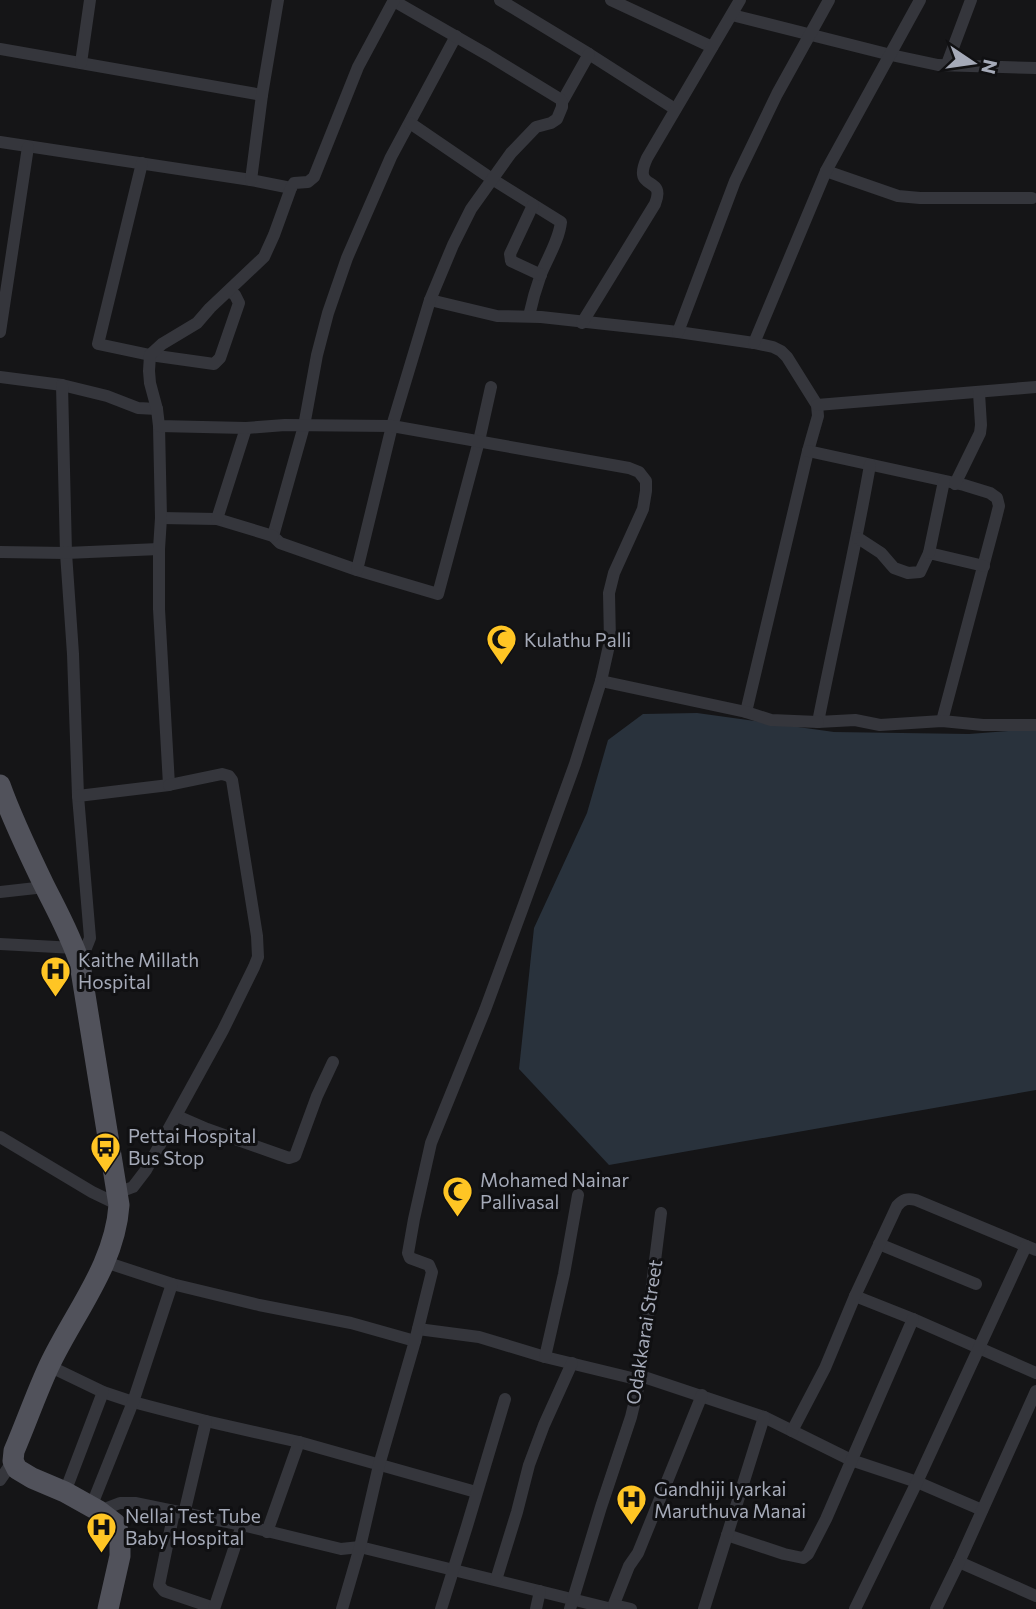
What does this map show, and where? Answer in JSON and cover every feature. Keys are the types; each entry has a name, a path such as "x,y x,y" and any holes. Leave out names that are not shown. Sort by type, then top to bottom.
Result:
{"main road":[{"path":"0,785 11,816 77,956 118,1199 118,1224 105,1262 49,1366 14,1451 13,1461 17,1469 65,1492 116,1524 120,1539 120,1556 108,1609"}],"street":[{"path":"80,63 90,0"},
{"path":"251,180 278,0"},
{"path":"500,0 675,109"},
{"path":"611,0 712,47"},
{"path":"582,323 659,195 654,185 645,180 642,169 740,0"},
{"path":"678,332 735,181 828,0"},
{"path":"754,342 826,171 920,0"},
{"path":"947,64 971,0"},
{"path":"169,785 159,610 159,426 150,383 150,355 162,344 197,323 264,257 294,183 307,182 314,177 358,67 394,1 539,86 562,103"},
{"path":"732,15 938,65 1036,68"},
{"path":"273,536 304,426 328,313 347,258 391,157 456,36"},
{"path":"0,49 262,95"},
{"path":"356,570 392,426 430,300 453,245 471,209 511,153 536,127 551,123 561,113 562,103 589,54"},
{"path":"410,123 561,222 560,231 533,297 529,316"},
{"path":"0,142 291,188"},
{"path":"0,332 28,147"},
{"path":"142,163 98,344 214,364 220,358 239,303 229,291"},
{"path":"826,171 898,196 1032,198"},
{"path":"533,205 510,254 511,261 541,275"},
{"path":"430,300 497,316 529,316 754,342 773,347 787,357 817,405 818,416 746,712"},
{"path":"0,377 62,385 107,396 138,408 157,409"},
{"path":"0,944 77,956 90,938 78,796 66,553 62,385"},
{"path":"161,518 217,519 273,536 281,543 356,570 439,594 491,387"},
{"path":"817,405 1036,387"},
{"path":"858,538 881,553 894,568 908,573 920,572 929,553 950,482 980,433 979,393"},
{"path":"159,426 392,426 629,468 639,472 646,481 642,509 614,573 609,593 610,641 601,681 575,764 485,1010 431,1143 408,1253 410,1258 429,1265 432,1272 342,1609"},
{"path":"217,519 246,428"},
{"path":"808,451 950,482 990,493 997,498 999,506 942,722"},
{"path":"818,722 858,538 870,465"},
{"path":"0,552 66,553 159,549"},
{"path":"929,553 984,566"},
{"path":"601,681 746,712 771,720 855,720 880,725 942,722 983,726 1036,725"},
{"path":"0,1137 92,1192 118,1199 139,1181 177,1116 258,957 259,949 232,780 229,776 222,774 169,785 78,796"},
{"path":"0,892 45,887"},
{"path":"177,1116 289,1158 295,1156 333,1062"},
{"path":"545,1357 564,1275 578,1195"},
{"path":"792,1431 825,1368 855,1296 902,1200 916,1200 1031,1248 979,1348 855,1609"},
{"name":"Odakkarai Street","path":"571,1604 641,1378 661,1213"},
{"path":"879,1244 976,1284"},
{"path":"105,1262 172,1284 259,1305 416,1335 479,1337 545,1357 641,1378 702,1395 764,1417 852,1460 917,1482 982,1510"},
{"path":"95,1509 172,1284"},
{"path":"855,1296 1036,1373"},
{"path":"727,1535 803,1558 811,1549 913,1319"},
{"path":"496,1580 529,1465 572,1363"},
{"path":"49,1366 103,1392 133,1402 299,1442 476,1492"},
{"path":"936,1609 1036,1391"},
{"path":"65,1492 103,1392"},
{"path":"613,1607 629,1566 638,1553 702,1395"},
{"path":"440,1609 505,1399"},
{"path":"704,1609 764,1417"},
{"path":"206,1421 159,1586 164,1591 214,1609 242,1525"},
{"path":"267,1532 299,1442"},
{"path":"0,1480 13,1461"},
{"path":"95,1509 128,1502 242,1525 341,1549 360,1547 540,1591 571,1604 631,1609"},
{"path":"959,1562 1036,1596"},
{"path":"536,1609 540,1591"}],"shaded area":[{"path":"697,713 834,732 969,734 1036,729 1036,1090 609,1165 519,1069 534,928 587,813 608,740 643,714"}],"place":[{"name":"Kulathu Palli","path":"501,667"},
{"name":"Kaithe Millath Hospital","path":"55,998"},
{"name":"Pettai Hospital Bus Stop","path":"105,1174"},
{"name":"Mohamed Nainar Pallivasal","path":"457,1218"},
{"name":"Gandhiji Iyarkai Maruthuva Manai","path":"631,1527"},
{"name":"Nellai Test Tube Baby Hospital","path":"102,1554"}]}
